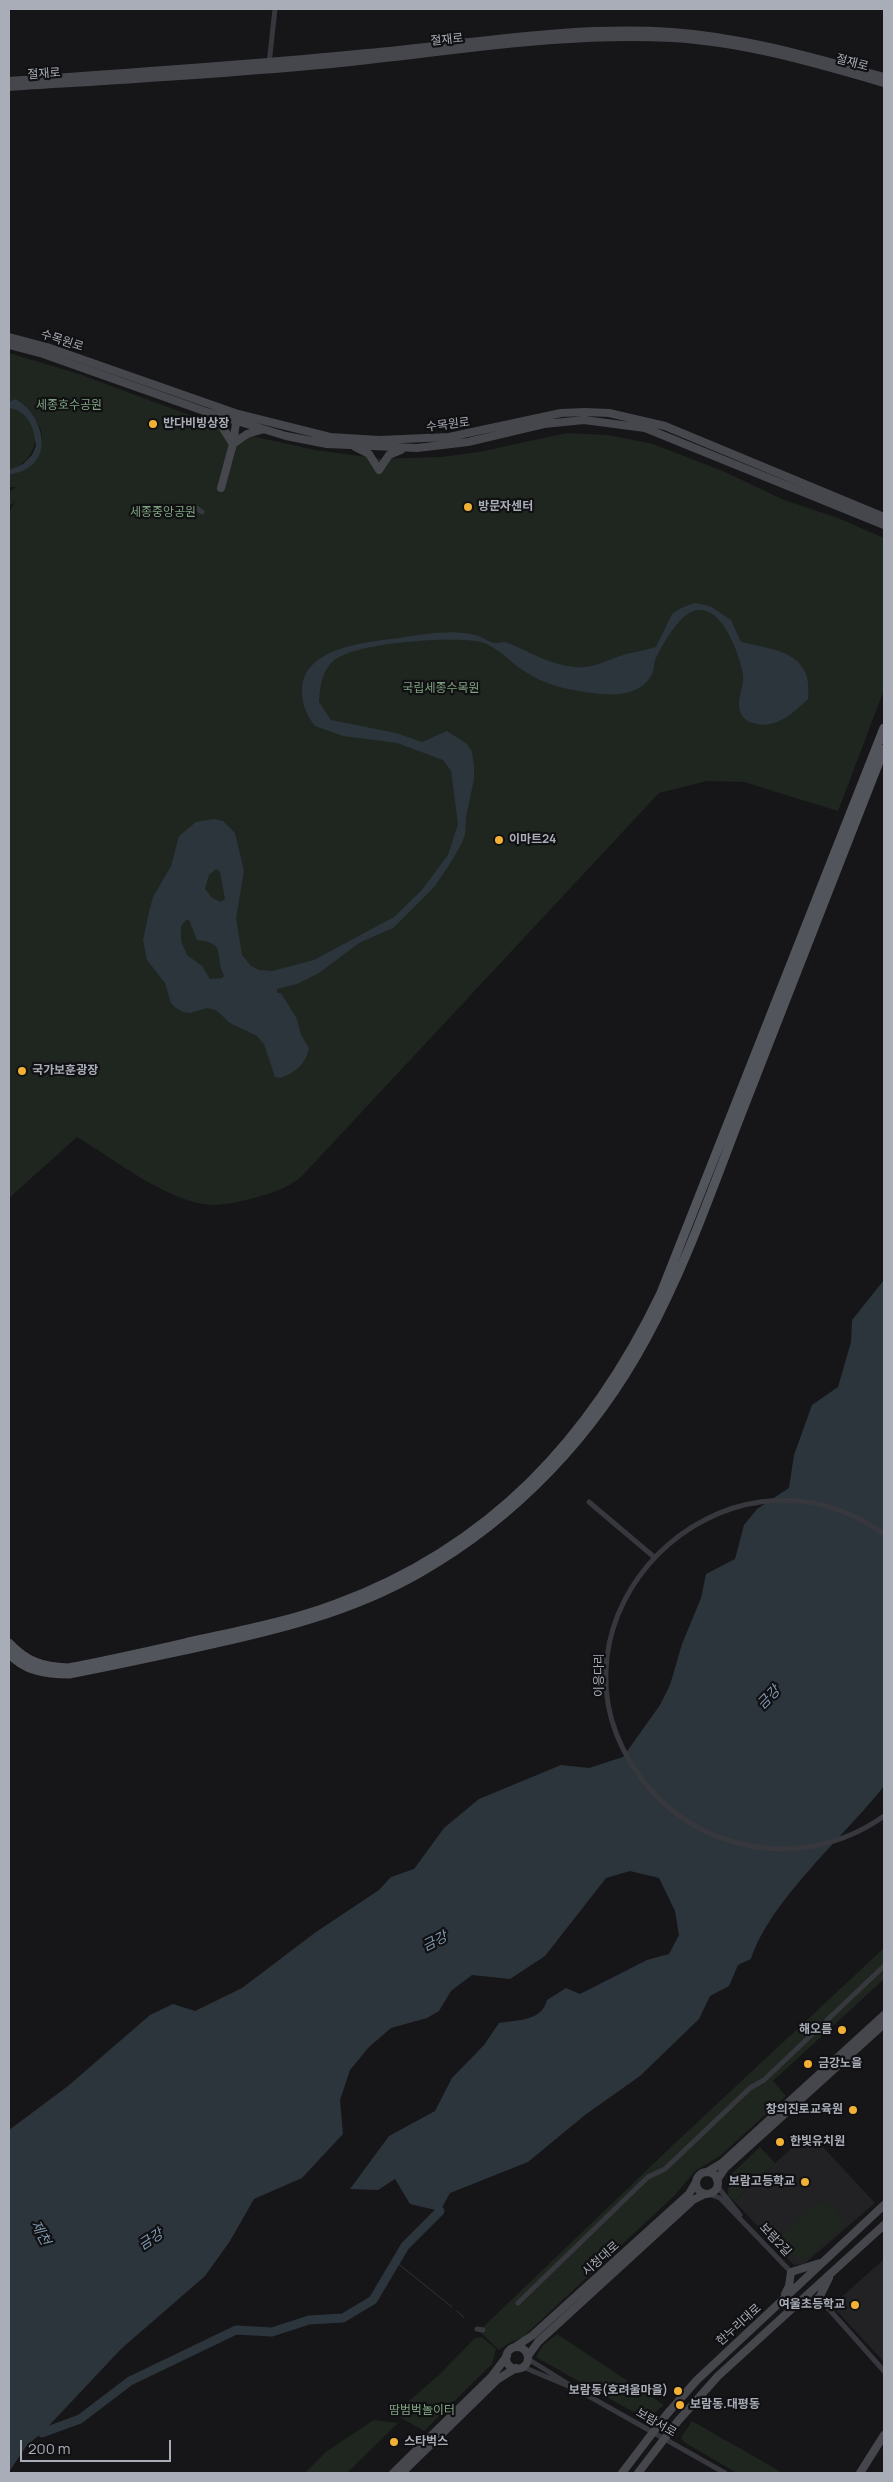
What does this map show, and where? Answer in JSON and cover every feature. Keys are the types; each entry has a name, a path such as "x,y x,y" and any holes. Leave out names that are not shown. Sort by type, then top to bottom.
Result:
{"main road":[{"path":"94,1666 298,1617 376,1587 416,1567 477,1528 539,1474 572,1438 620,1371 661,1293 884,728"},
{"path":"11,1651 46,1667 69,1671 292,1626 379,1593 420,1573 481,1533 536,1485 576,1443 626,1375 667,1297 884,749"}],"street":[{"path":"268,65 275,9"},
{"name":"절재로","path":"9,81 268,65 555,33 643,31 705,36 765,46 884,77"},
{"name":"절재로","path":"9,87 610,37 704,41 765,52 884,83"},
{"name":"수목원로","path":"9,337 47,348 237,417 266,430 307,441 408,448 468,442 544,424 584,420 624,424 662,433 884,525"},
{"name":"수목원로","path":"9,345 43,354 204,411 330,437 410,440 479,432 561,413 610,413 665,426 884,518"},
{"path":"204,411 221,425 233,444"},
{"path":"221,488 233,444 237,417"},
{"path":"233,444 247,434 266,430"},
{"path":"348,445 369,454 379,470 389,455 408,448"},
{"path":"195,506 202,512"},
{"path":"589,1502 654,1557"},
{"name":"이응다리","path":"884,1534 856,1517 831,1508 797,1502 762,1502 736,1507 703,1520 674,1539 654,1557 637,1578 621,1608 611,1640 607,1674 610,1707 620,1740 632,1764 652,1791 671,1810 700,1829 731,1842 764,1848 792,1849 825,1844 857,1832 884,1816"},
{"path":"518,2303 648,2177 665,2169 750,2088 764,2080 884,1966"},
{"path":"884,2015 722,2163 699,2175 696,2182 698,2190 707,2194 717,2183 725,2168 884,2024"},
{"path":"707,2172 713,2174 717,2183"},
{"name":"시청대로","path":"516,2347 533,2335 689,2194 696,2182"},
{"name":"보람2길","path":"717,2183 745,2221"},
{"name":"보람2길","path":"707,2194 720,2198 745,2221 791,2272"},
{"name":"시청대로","path":"528,2357 538,2342 693,2200 707,2194"},
{"name":"한누리대로","path":"622,2473 696,2380 884,2205"},
{"name":"한누리대로","path":"638,2473 664,2439 718,2376 884,2224"},
{"path":"779,2304 789,2286 791,2272 827,2260"},
{"path":"786,2314 819,2298 834,2270"},
{"path":"819,2298 884,2371"},
{"path":"393,2473 492,2376 510,2350 516,2347 525,2350 528,2357 578,2390"},
{"path":"507,2356 507,2362 519,2368 578,2390"},
{"path":"402,2473 498,2379 519,2368 528,2357"},
{"name":"보람서로","path":"578,2390 724,2473"},
{"path":"860,2473 884,2435"}],"shaded area":[{"name":"보람고등학교","path":"809,2132 875,2203 804,2264 794,2265 734,2201"},
{"path":"884,2259 884,2362 836,2310 835,2303"}],"green space":[{"name":"국립세종수목원","path":"9,353 79,374 238,433 315,450 382,459 441,457 479,452 567,433 608,435 653,444 725,472 784,500 838,518 884,538 884,690 838,811 744,782 707,781 659,793 302,1176 280,1190 229,1204 196,1203 161,1189 77,1137 9,1198 9,512 16,500 9,507 9,492 16,487 9,487 9,475 32,465 39,455 42,437 37,422 31,415 15,399 9,402"},
{"name":"세종호수공원","path":"9,408 21,412 29,419 34,428 35,438 33,448 28,457 20,465 9,470"},
{"path":"884,1948 884,1979 773,2081 786,2096 720,2156 695,2171 675,2195 522,2338 509,2343 499,2350 479,2331 673,2145"},
{"path":"760,2147 775,2163 734,2201 728,2195 729,2176"},
{"path":"826,2201 846,2223 806,2259 798,2260 778,2239 809,2209"},
{"path":"557,2334 664,2405 651,2416 644,2418 536,2357 542,2346"},
{"name":"땀범벅놀이터","path":"482,2337 496,2349 492,2364 424,2431 398,2416 401,2408 438,2376 475,2338"},
{"path":"374,2420 398,2423 347,2473 305,2473 327,2451"},
{"path":"692,2421 783,2473 737,2473 684,2442 681,2438"}],"water":[{"path":"15,399 31,412 40,431 42,442 41,452 36,461 26,469 9,475 9,470 23,464 32,455 36,446 34,433 29,421 21,413 9,408 9,402"},
{"path":"695,603 710,606 731,620 741,642 779,651 799,662 805,671 808,683 808,699 790,715 777,722 761,725 745,718 739,706 743,674 738,656 730,636 718,618 702,610 695,610 688,614 675,626 656,658 653,672 647,681 641,687 626,693 600,694 583,692 548,683 524,671 493,647 481,642 467,640 426,640 379,646 342,656 331,663 323,676 319,702 331,720 396,733 422,742 447,731 467,744 472,752 474,779 462,843 435,886 393,928 359,943 319,973 297,984 277,989 277,993 281,993 297,1019 301,1035 309,1048 308,1054 299,1067 290,1073 280,1078 275,1077 264,1044 257,1036 230,1023 216,1010 207,1008 190,1013 183,1012 171,1003 165,983 147,960 143,940 153,897 171,866 179,836 196,822 214,819 223,821 235,833 244,871 236,918 242,955 251,966 259,970 272,971 314,960 394,917 421,891 448,855 458,824 451,771 443,760 397,743 343,736 315,726 306,710 302,691 305,676 313,665 324,656 354,645 370,642 457,632 475,635 494,643 506,642 549,661 566,666 589,667 626,654 656,647 672,614 681,608","holes":["216,869 220,872 225,899 221,902 212,898 205,889 209,875","186,920 189,920 197,940 216,947 224,976 222,978 210,979 202,966 187,955 181,941 181,926"]},
{"path":"884,1280 884,1786 791,1892 774,1914 751,1959 738,1965 729,1986 710,1996 699,2019 640,2076 585,2115 528,2162 450,2193 440,2211 410,2204 395,2179 378,2190 350,2189 389,2136 435,2111 452,2078 484,2045 499,2023 535,2016 544,2007 547,2000 566,1988 580,1994 647,1960 669,1954 679,1935 675,1911 659,1878 630,1871 606,1878 545,1956 510,1979 472,1975 451,1991 439,2011 427,2018 391,2028 369,2047 350,2070 340,2100 343,2134 302,2178 254,2199 230,2241 205,2276 121,2349 42,2433 27,2445 9,2472 9,2130 68,2086 150,2015 173,2004 195,2011 242,1988 316,1932 379,1890 391,1877 414,1869 444,1828 479,1799 561,1765 589,1768 623,1757 660,1705 670,1685 682,1644 701,1598 706,1574 735,1559 744,1525 757,1509 789,1488 794,1455 812,1405 838,1387 851,1342 852,1320"}],"waterway":[{"path":"42,2433 80,2419 130,2381 236,2330 272,2332 309,2320 343,2318 373,2300 405,2246 440,2211"},
{"path":"396,2262 452,2307"},
{"path":"457,2311 464,2318"}],"place":[{"name":"반다비빙상장","path":"153,424"},
{"name":"방문자센터","path":"468,507"},
{"name":"이마트24","path":"499,840"},
{"name":"국가보훈광장","path":"22,1071"},
{"name":"해오름","path":"842,2030"},
{"name":"금강노을","path":"808,2064"},
{"name":"창의진로교육원","path":"853,2110"},
{"name":"한빛유치원","path":"780,2142"},
{"name":"보람고등학교","path":"805,2182"},
{"name":"여울초등학교","path":"855,2305"},
{"name":"보람동(호려울마을)","path":"678,2391"},
{"name":"보람동.대평동","path":"680,2405"},
{"name":"스타벅스","path":"394,2442"}],"park label":[{"name":"세종중앙공원","path":"163,513"}],"water label":[{"name":"금강","path":"769,1698"},
{"name":"금강","path":"435,1942"},
{"name":"제천","path":"40,2233"},
{"name":"금강","path":"151,2240"}]}
